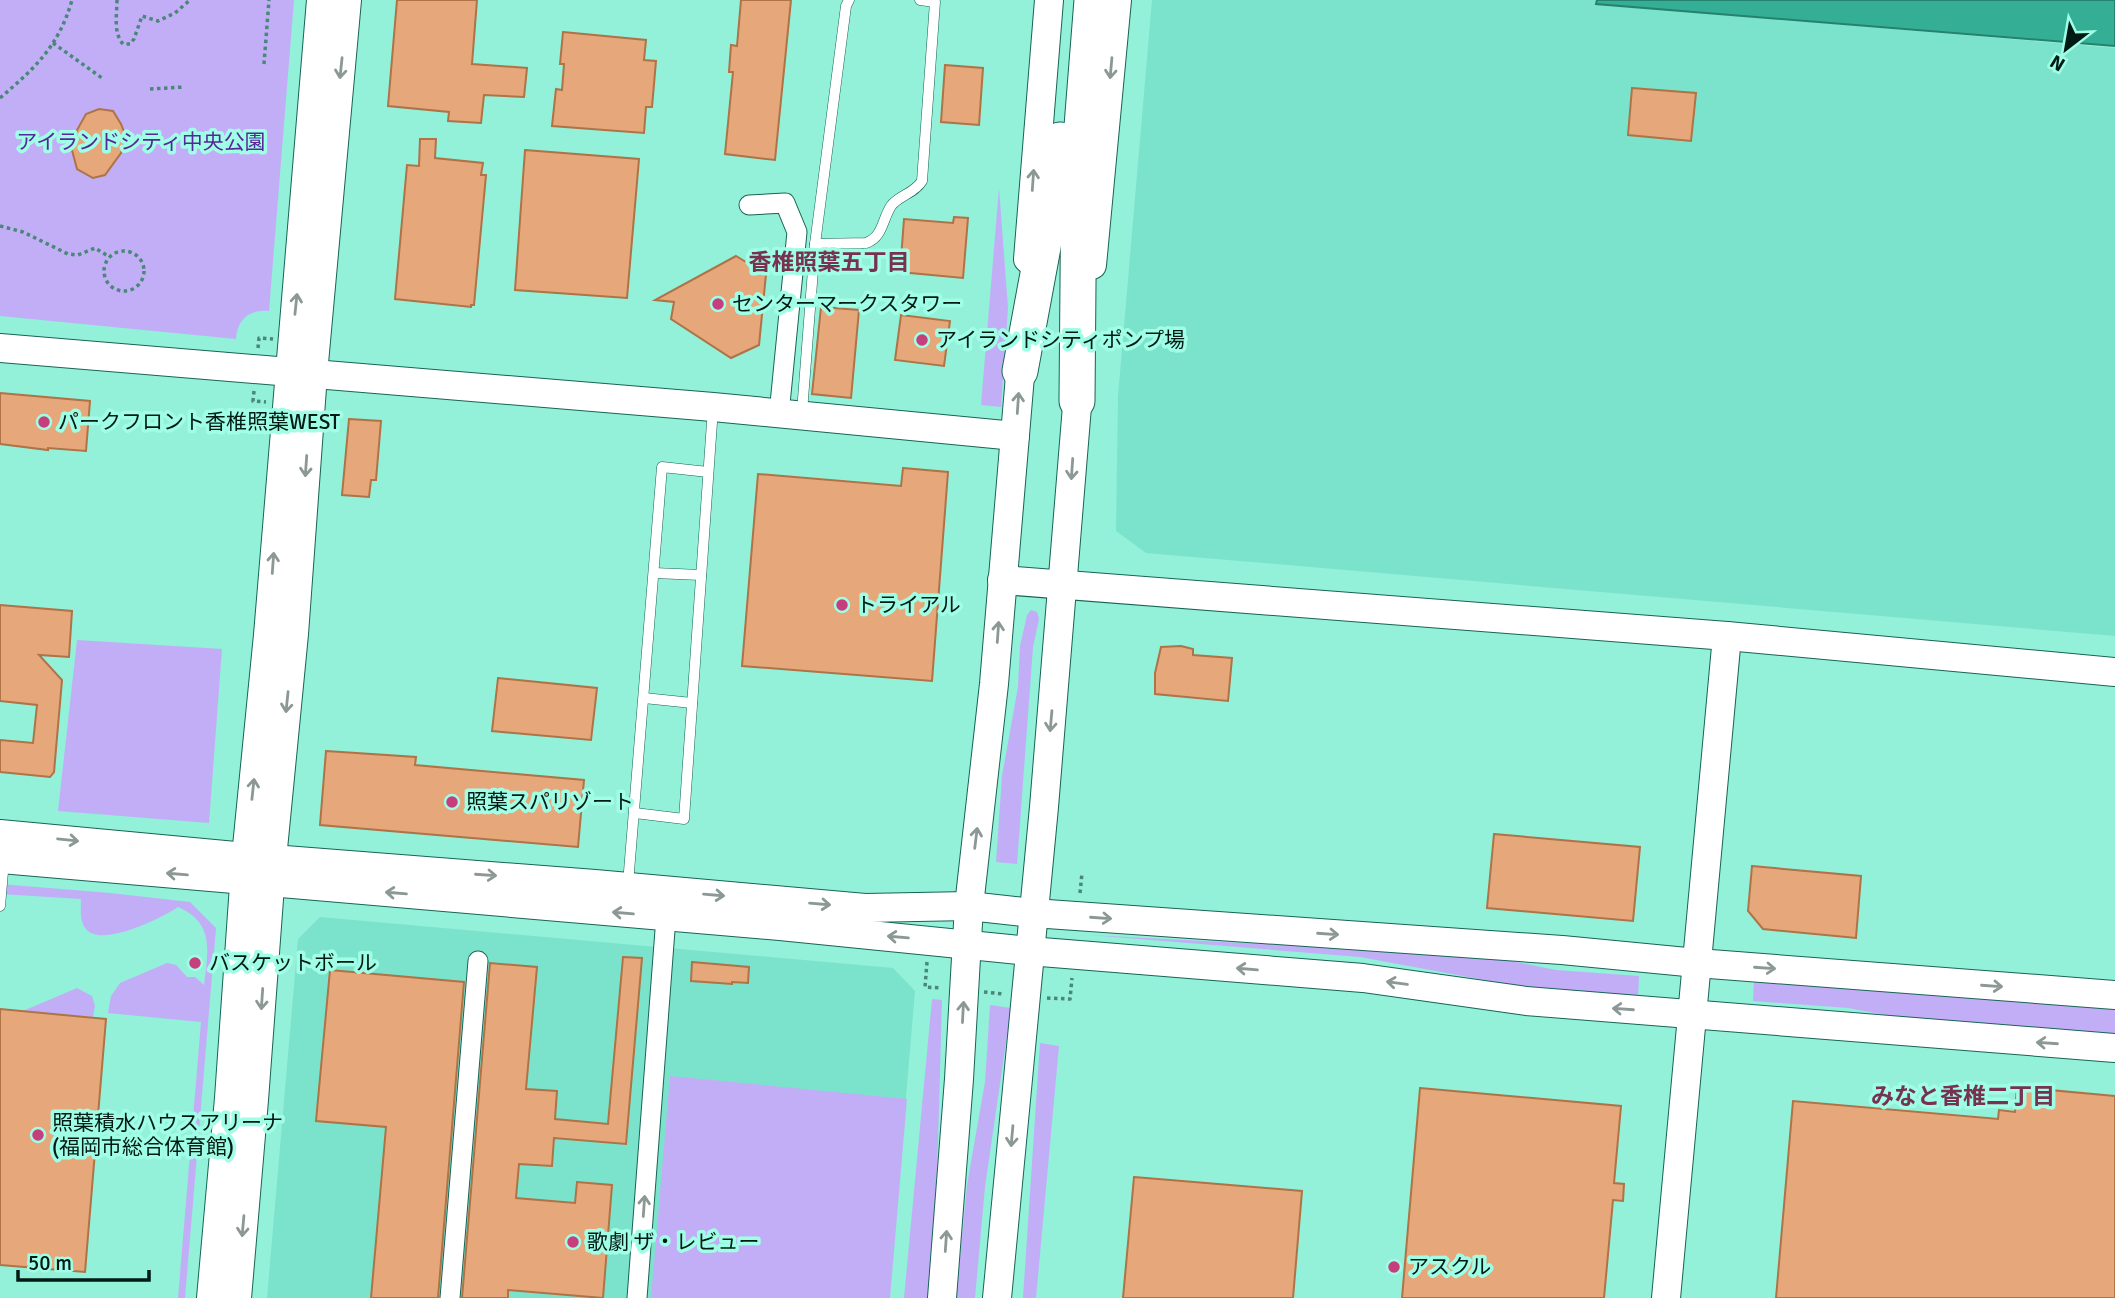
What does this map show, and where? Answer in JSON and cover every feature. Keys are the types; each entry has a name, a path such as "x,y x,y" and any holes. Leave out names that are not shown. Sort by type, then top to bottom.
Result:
{"highway":[{"path":"1072,0 1068,165 1077,401"},
{"path":"1020,371 1068,165 1092,0"}],"street":[{"path":"301,373 321,0"},
{"path":"237,1298 254,1100 258,870 268,635 347,0"},
{"path":"942,1298 959,1079 968,906 994,684 1016,436 1034,159 1049,0"},
{"path":"997,1298 1064,583 1077,401 1103,163 1117,0"},
{"path":"790,415 797,232"},
{"path":"0,348 713,407 1016,436"},
{"path":"1002,580 1727,636 2115,673"},
{"path":"1666,1298 1727,636"},
{"path":"1,851 258,870 628,887 865,908 968,906 2115,995"},
{"path":"258,870 666,917 1029,951 1363,978 1526,1001 2115,1048"},
{"path":"211,1298 228,1111 258,870"},
{"path":"637,1298 666,917"},
{"path":"450,1298 478,961"}],"lane":[{"path":"790,415 816,244 846,6 849,0"},
{"path":"816,244 872,241 877,237 892,206 916,190 922,181 935,2 920,0"},
{"path":"635,813 684,819 713,407"},
{"path":"628,887 662,467 708,472"},
{"path":"654,573 701,575"},
{"path":"644,698 692,703"},
{"path":"0,906 1,851"}],"path":[{"path":"0,98 43,59 66,20 72,0"},
{"path":"117,0 116,27 119,39 123,44 130,44 142,16 158,21 175,13 190,0"},
{"path":"264,64 269,0"},
{"path":"53,43 102,78"},
{"path":"150,89 184,87"},
{"path":"0,226 23,232 68,254 78,255 95,248 108,256"},
{"path":"122,250 136,255 144,266 140,284 121,291 109,285 104,272 108,256 122,250"}],"shaded area":[{"path":"1152,0 1597,0 1597,4 2115,48 2115,636 1146,553 1116,531 1118,396"},
{"path":"1597,0 2115,0 2115,46 1596,4"},
{"path":"320,917 893,968 915,991 889,1298 267,1298 298,939"}],"green space":[{"name":"アイランドシティ中央公園","path":"0,0 294,0 269,311 256,312 246,317 239,326 236,339 0,316"},
{"path":"999,188 1008,308 1001,407 981,405"},
{"path":"1031,610 1037,612 1039,619 1033,647 1017,864 996,862 1002,776 1018,687 1020,646 1027,615"},
{"path":"77,640 222,649 209,823 58,811"},
{"path":"0,884 190,902 216,928 185,1298 178,1298 201,1022 108,1013 111,996 120,983 167,963 176,965 187,977 195,977 204,985 207,950 204,930 198,921 178,907 132,929 106,935 95,934 87,930 83,923 81,899 0,894"},
{"path":"1089,935 1362,947 1491,957 1556,970 1639,976 1638,997 1528,988 1360,957"},
{"path":"1754,980 2115,1009 2115,1035 1906,1019 1848,1008 1753,1001"},
{"path":"77,988 92,996 95,1006 93,1017 23,1011"},
{"path":"932,999 942,1000 936,1186 929,1298 904,1298"},
{"path":"990,1005 1011,1008 985,1187 975,1298 956,1298 967,1185 985,1082"},
{"path":"1040,1043 1059,1046 1036,1298 1023,1298"},
{"path":"670,1076 907,1099 890,1298 651,1298"}],"building":[{"path":"397,0 477,0 472,64 527,68 524,97 484,95 481,123 448,121 449,112 388,106"},
{"path":"741,0 791,0 775,160 725,154 733,72 729,72 731,45 737,46"},
{"path":"563,32 646,40 644,60 656,61 652,107 646,107 644,133 552,126 556,89 562,90 564,64 560,64"},
{"path":"945,65 983,68 979,125 941,122"},
{"path":"1632,88 1696,93 1691,141 1628,135"},
{"path":"99,109 113,111 126,137 121,153 105,175 93,178 77,169 72,150 77,130 86,114"},
{"path":"420,139 436,139 435,158 483,163 481,175 486,175 474,305 471,307 395,299 407,165 419,166"},
{"path":"525,150 639,159 627,298 515,290"},
{"path":"954,217 968,218 963,278 900,272 904,219 953,223"},
{"name":"センターマークスタワー","path":"736,256 766,274 759,345 731,358 671,319 674,302 655,300"},
{"path":"821,307 859,310 851,398 812,394"},
{"name":"アイランドシティポンプ場","path":"901,315 950,321 944,366 895,360"},
{"name":"パークフロント香椎照葉WEST","path":"0,393 90,401 86,451 0,444"},
{"path":"349,419 381,421 376,480 371,480 369,497 342,495"},
{"name":"トライアル","path":"903,468 948,472 932,681 742,666 758,474 901,486"},
{"path":"0,605 72,611 69,657 39,655 62,680 54,772 50,777 0,772 0,740 33,743 37,705 0,701"},
{"path":"1181,646 1193,649 1193,655 1232,658 1228,701 1155,694 1155,673 1161,647"},
{"name":"照葉スパリゾート","path":"498,678 597,688 591,740 492,731"},
{"name":"照葉スパリゾート","path":"326,751 416,757 415,765 584,780 578,847 320,825"},
{"path":"1494,834 1640,847 1633,921 1487,908"},
{"path":"1752,866 1861,876 1856,938 1763,929 1748,911"},
{"path":"623,957 642,958 626,1144 554,1138 552,1166 519,1164 516,1198 575,1203 577,1182 612,1185 603,1298 508,1290 508,1298 462,1298 490,963 537,967 526,1089 557,1091 555,1119 608,1124"},
{"path":"692,962 749,967 748,983 691,981"},
{"path":"330,970 464,982 438,1298 371,1298 386,1127 316,1121"},
{"name":"照葉積水ハウスアリーナ (福岡市総合体育館)","path":"0,1009 106,1019 85,1272 0,1265"},
{"path":"2017,1087 2115,1096 2115,1298 1776,1298 1793,1101 1998,1119 1999,1110 2015,1112"},
{"path":"1420,1088 1621,1106 1614,1183 1624,1184 1623,1201 1613,1200 1604,1298 1402,1298"},
{"path":"1134,1177 1302,1191 1293,1298 1123,1298"}],"place":[{"name":"センターマークスタワー","path":"718,304"},
{"name":"アイランドシティポンプ場","path":"922,340"},
{"name":"パークフロント香椎照葉WEST","path":"44,422"},
{"name":"トライアル","path":"842,605"},
{"name":"照葉スパリゾート","path":"452,802"},
{"name":"バスケットボール","path":"195,963"},
{"name":"照葉積水ハウスアリーナ (福岡市総合体育館)","path":"38,1135"},
{"name":"歌劇 ザ・レビュー","path":"573,1242"},
{"name":"アスクル","path":"1394,1267"}],"district":[{"name":"香椎照葉五丁目","path":"829,262"},
{"name":"みなと香椎二丁目","path":"1963,1096"}]}
